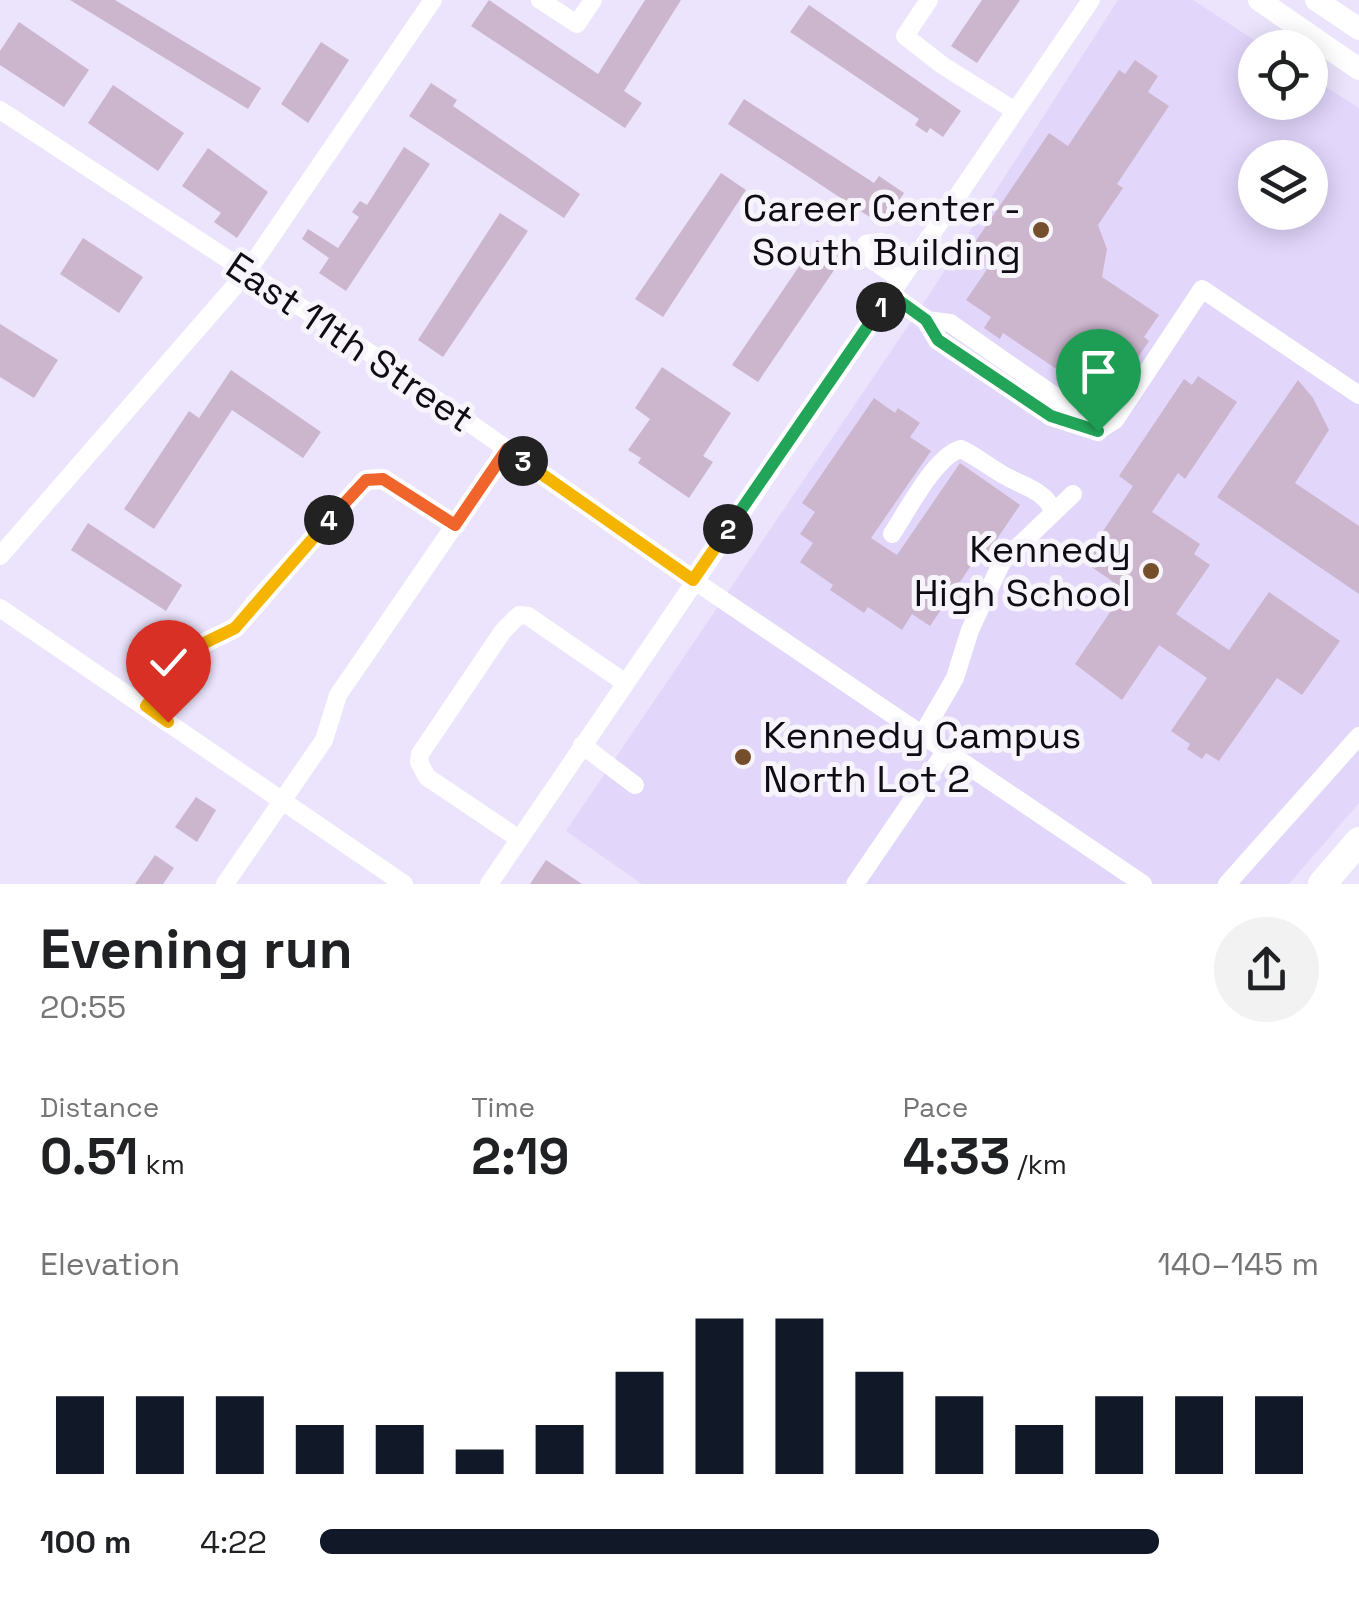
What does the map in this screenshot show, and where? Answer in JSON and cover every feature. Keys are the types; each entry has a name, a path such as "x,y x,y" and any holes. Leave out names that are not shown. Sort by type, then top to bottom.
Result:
{"highway":[{"path":"1322,884 1359,841"}],"main road":[{"path":"1259,0 1359,69"},
{"path":"1316,0 1359,29"}],"street":[{"path":"0,556 247,272 434,0"},
{"path":"540,0 576,24 593,0"},
{"path":"929,0 906,36 942,65 1015,112"},
{"path":"489,884 1091,0"},
{"name":"East 11th Street","path":"0,110 247,272 1143,884"},
{"path":"914,259 881,242 866,244 871,258 926,320 950,324 1062,401 1072,420 1082,428 1098,431 1116,420 1202,289 1359,394"},
{"path":"892,534 940,463 951,451 961,448 1025,484 1048,500 1053,510"},
{"path":"225,884 324,740 338,695 507,449"},
{"path":"146,706 188,651 235,628 366,480 383,479 455,525"},
{"path":"922,735 955,678 970,630 1002,562 1073,494"},
{"path":"0,608 404,884"},
{"path":"520,839 427,777 420,754 503,631 519,615 528,616 624,682"},
{"path":"1227,884 1359,736"},
{"path":"582,745 634,785"},
{"path":"855,884 945,752"}],"shaded area":[{"path":"1118,0 1193,0 1239,30 1238,120 1328,120 1328,88 1359,108 1359,803 1289,884 642,884 566,831 929,295"}],"building":[{"path":"70,0 115,0 261,88 248,109"},
{"path":"489,0 598,74 645,0 681,0 624,91 642,103 625,128 471,26"},
{"path":"982,0 1020,0 977,63 951,46"},
{"path":"809,5 961,111 943,137 930,128 927,133 915,125 919,119 790,32"},
{"path":"19,22 89,70 64,107 0,65 0,51"},
{"path":"321,42 349,60 308,123 281,104"},
{"name":"Career Center - South Building","path":"1135,60 1158,76 1148,92 1169,106 1117,184 1123,188 1098,225 1107,249 1102,277 1159,315 1144,337 1149,341 1133,365 1128,361 1107,392 1100,387 1095,395 1003,333 1000,339 984,328 991,317 966,300 988,268 967,254 1049,133 1068,146 1119,70 1125,74"},
{"path":"431,83 457,100 453,106 580,194 564,218 409,116"},
{"path":"113,85 184,133 158,171 88,123"},
{"path":"744,99 874,183 879,176 904,193 882,225 728,124"},
{"path":"404,147 430,164 346,291 319,273 329,258 302,239 308,229 338,248 359,217 352,212 360,201 367,205"},
{"path":"208,148 268,192 237,238 214,222 221,213 182,186"},
{"path":"721,173 746,190 663,317 635,299"},
{"path":"500,213 528,231 443,357 418,340"},
{"path":"83,238 143,277 119,313 60,274"},
{"path":"817,240 843,257 758,382 732,365"},
{"path":"0,324 58,360 34,398 0,377"},
{"path":"662,367 731,413 703,456 713,462 689,498 638,463 641,458 628,450 650,419 635,408"},
{"path":"231,370 321,432 303,458 232,410 154,529 124,509 189,411 199,418"},
{"name":"Kennedy High School","path":"1198,376 1237,402 1185,479 1178,473 1152,512 1200,544 1194,554 1210,565 1176,614 1229,650 1269,592 1340,641 1302,695 1277,678 1219,761 1206,753 1202,759 1187,749 1190,744 1171,731 1207,678 1159,645 1122,700 1075,664 1125,590 1083,561 1133,486 1119,476 1184,379 1192,385"},
{"path":"1298,380 1313,398 1329,430 1295,483 1359,526 1359,594 1217,497"},
{"path":"874,398 895,413 898,408 920,423 910,437 931,451 871,538 897,555 960,463 1020,505 988,552 983,548 930,626 912,614 902,630 868,607 864,613 830,590 833,585 800,562 813,543 800,534 815,512 802,503"},
{"path":"88,523 182,585 166,611 71,550"},
{"path":"196,797 216,810 197,842 175,827"},
{"path":"155,855 174,868 163,884 135,884"},
{"path":"546,860 582,884 530,884"}],"place":[{"name":"Career Center - South Building","path":"1041,230"},
{"name":"Kennedy High School","path":"1151,571"},
{"name":"Kennedy Campus North Lot 2","path":"743,757"}],"route":[{"path":"168,722 146,706 188,651 235,628 366,480 383,479 455,525 507,449 693,580 890,294 926,320 938,340 1051,416 1098,431"}]}
